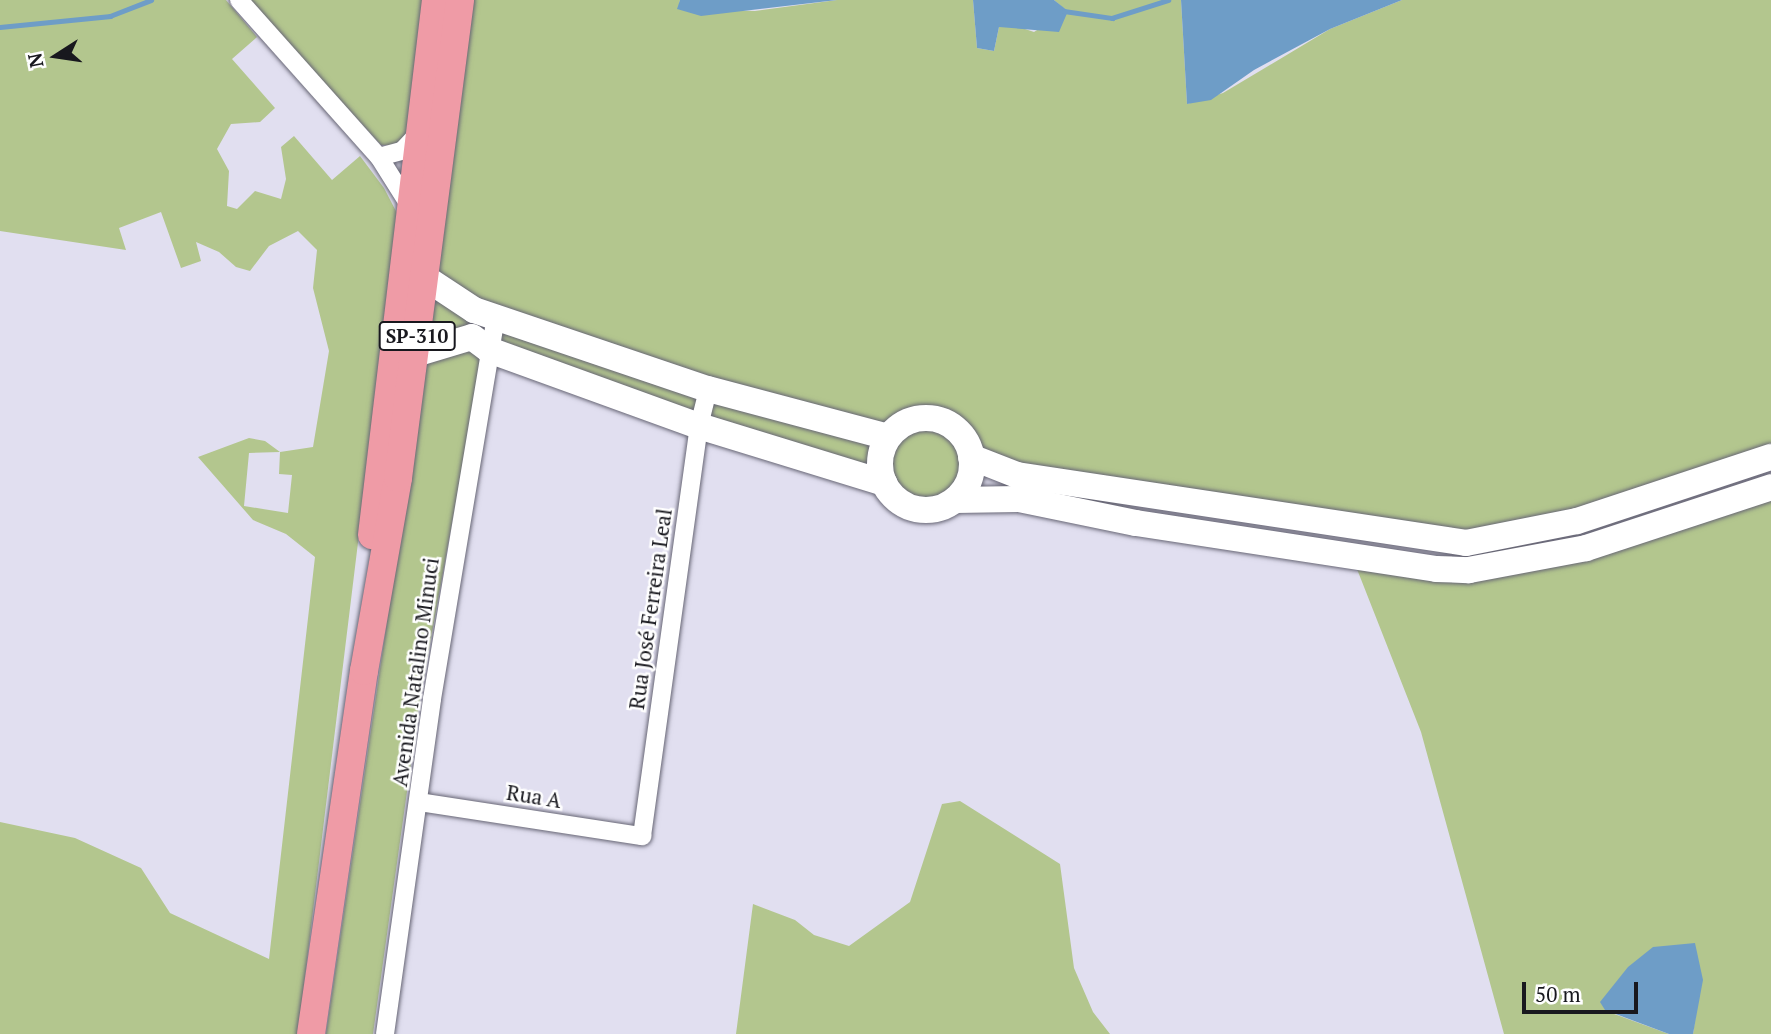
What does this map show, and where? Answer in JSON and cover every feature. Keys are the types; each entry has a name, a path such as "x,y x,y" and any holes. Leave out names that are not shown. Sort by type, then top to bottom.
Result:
{"main road":[{"name":"SP-310","path":"364,671 376,474 402,286 408,203 436,0"},
{"name":"SP-310","path":"311,1034 364,671 415,354 460,0"}],"street":[{"path":"239,0 379,157 408,203"},
{"path":"379,157 402,151 417,135"},
{"path":"425,277 452,299 496,317 708,389 888,437"},
{"name":"Avenida Natalino Minuci","path":"385,1034 496,317"},
{"path":"415,354 472,337 489,350 699,426 884,483"},
{"name":"Rua José Ferreira Leal","path":"642,836 699,426 708,389"},
{"path":"955,500 969,480 971,457 953,426 930,418 907,421 888,437 880,459 884,483 899,502 921,510 955,500 1019,499 1136,523 1436,569 1469,570 1586,548 1771,487"},
{"path":"971,457 1017,475 1466,543 1577,521 1771,457"},
{"name":"Rua A","path":"419,802 642,836"}],"green space":[{"path":"0,0 226,0 257,37 232,59 275,108 260,122 231,124 217,149 229,171 227,206 237,209 255,191 281,199 286,179 281,147 294,136 332,180 360,156 384,188 398,215 298,1034 0,1034 0,822 75,838 141,868 170,913 269,959 315,557 286,534 253,520 198,457 249,438 265,441 280,452 313,447 329,351 313,288 317,250 298,231 269,246 250,271 236,267 219,252 196,242 201,261 181,268 161,212 119,228 126,250 0,231","holes":["280,452 279,474 292,475 288,513 244,506 249,453"]},
{"path":"249,0 425,0 407,132 397,145 381,145"},
{"path":"469,0 680,0 678,9 755,11 837,0 973,0 977,48 994,51 999,27 1013,25 1034,32 1067,11 1054,0 1181,0 1187,104 1223,93 1330,29 1402,0 1771,0 1771,451 1494,535 1016,470 975,453 966,434 942,416 912,416 887,432 709,382 481,300 440,273 437,261"},
{"path":"432,288 491,318 488,343 425,348"},
{"path":"499,326 701,391 697,420 497,349"},
{"path":"458,345 483,353 420,699 373,1034 326,1034 426,358"},
{"path":"710,397 879,445 876,471 704,425"},
{"path":"926,422 942,425 956,434 965,448 968,464 965,480 956,494 942,503 926,506 910,503 896,494 887,480 884,464 887,448 896,434 910,425"},
{"path":"1771,496 1771,1034 1693,1034 1697,1006 1606,1011 1669,1034 1504,1034 1421,732 1355,564 1433,576"},
{"path":"960,801 1060,864 1074,968 1093,1012 1110,1034 736,1034 753,904 795,920 814,935 849,946 910,902 942,804"}],"water":[{"path":"680,0 837,0 701,16 677,9"},
{"path":"973,0 1054,0 1068,11 1059,32 999,27 994,51 977,48"},
{"path":"1181,0 1402,0 1330,29 1254,70 1211,100 1187,104"},
{"path":"1695,943 1703,980 1693,1034 1669,1034 1605,1010 1600,1002 1628,967 1653,947"}],"waterway":[{"path":"0,27 110,16 151,0"},
{"path":"1064,11 1112,18 1168,0"}]}
